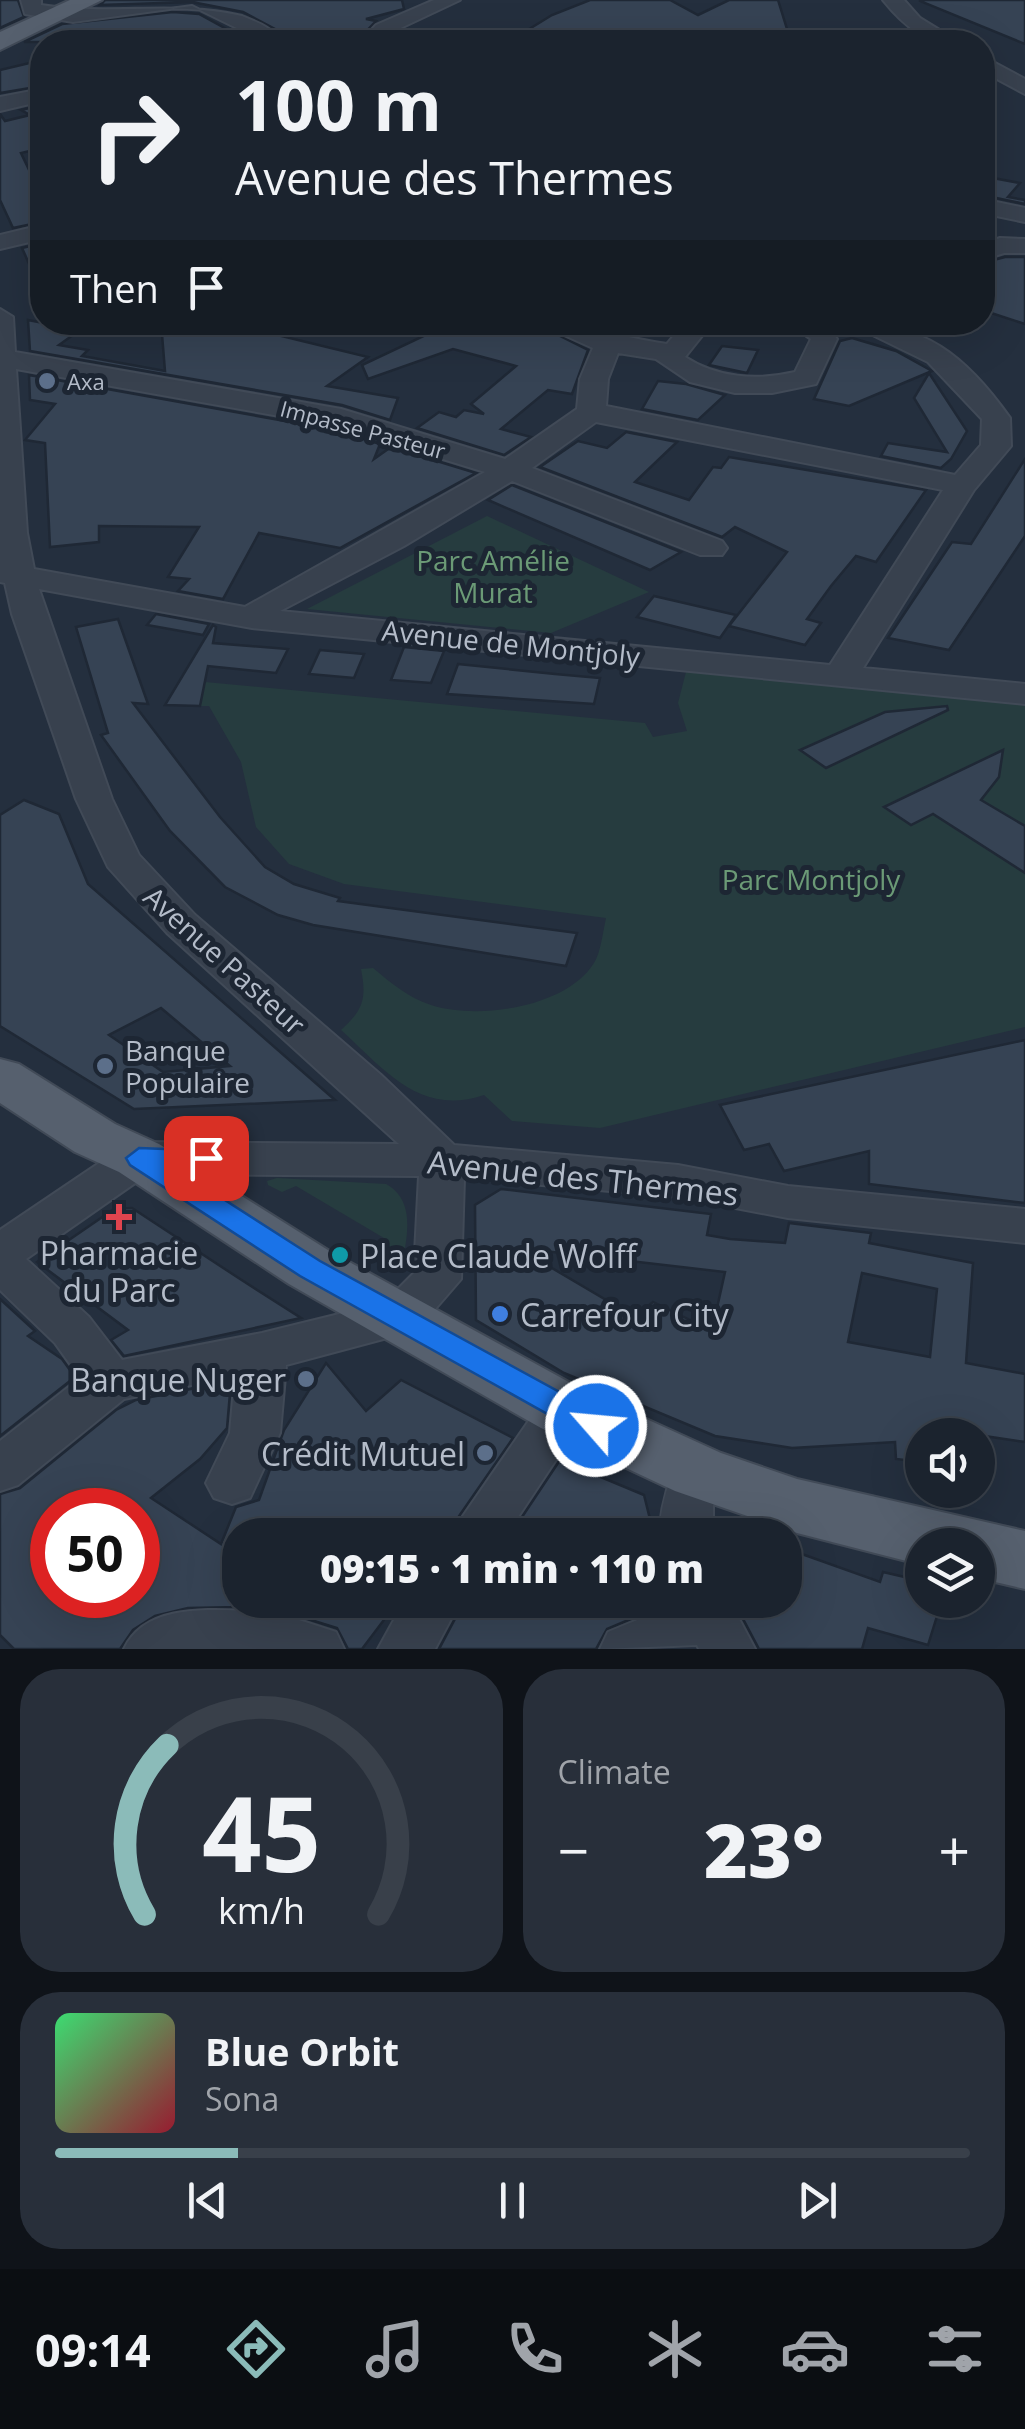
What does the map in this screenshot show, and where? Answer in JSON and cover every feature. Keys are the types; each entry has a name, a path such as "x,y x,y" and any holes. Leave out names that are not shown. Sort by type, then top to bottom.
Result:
{"main road":[{"path":"4,37 90,0"},
{"path":"0,1077 96,1138 139,1158 310,1268 564,1410 698,1472 797,1506 905,1532"},
{"path":"995,1554 1025,1560"}],"street":[{"path":"31,0 32,10 56,16 194,0 256,30"},
{"path":"382,30 450,0"},
{"path":"893,0 914,22 928,30"},
{"path":"995,70 1025,88"},
{"path":"995,209 1025,215"},
{"path":"0,242 30,235"},
{"path":"995,247 1025,246"},
{"name":"Avenue Pasteur","path":"0,316 10,574 94,799 122,859 180,924 366,1085 442,1160"},
{"path":"583,335 608,344 674,353"},
{"path":"689,335 669,360 690,376 779,387 806,378 824,338 822,335"},
{"path":"842,675 860,638 962,485 996,446 996,418 940,353 900,335"},
{"path":"252,618 268,604 425,524 514,470 591,412 594,380 608,344"},
{"name":"Impasse Pasteur","path":"2,358 341,418 514,470 711,548"},
{"path":"591,412 962,485"},
{"name":"Avenue de Montjoly","path":"10,574 252,618 1025,694"},
{"path":"0,1253 139,1158"},
{"name":"Avenue des Thermes","path":"139,1158 442,1160 678,1182 788,1202 1025,1226"},
{"path":"0,1470 110,1382 262,1352 400,1317 437,1279 442,1160"},
{"path":"0,1262 72,1330 110,1382"},
{"path":"232,1482 255,1432 262,1352"},
{"path":"489,1518 564,1410"},
{"path":"687,1518 698,1472"},
{"path":"406,1649 424,1618"},
{"path":"628,1649 712,1621"},
{"path":"152,1649 168,1638 236,1642 271,1635 316,1649"}],"green space":[{"name":"Parc Amélie Murat","path":"487,516 649,592 551,633 307,609"},
{"name":"Parc Montjoly","path":"686,672 1025,705 1025,1027 600,1128 512,1121 484,1095 441,1100 388,1074 341,1030 362,1003 361,969 373,968 408,994 431,1005 472,1011 519,1006 563,991 581,978 594,963 606,918 344,884 289,864 256,827 241,762 209,706 200,706 205,682 645,723 653,737 687,731 678,703"},
{"path":"277,1178 386,1184 400,1197 407,1214 404,1254 399,1259 376,1249 384,1238 296,1186 282,1192 268,1185 267,1181"}],"building":[{"path":"0,0 18,0 24,17 0,28"},
{"path":"105,0 402,0 404,9 366,19 376,21 367,30 276,30 243,12 192,2 100,5"},
{"path":"590,0 670,0 698,15 729,0 778,0 787,30 528,30"},
{"path":"1025,0 1025,44 995,30 920,1"},
{"path":"173,12 199,14 228,30 49,30 62,24"},
{"path":"30,63 30,88 0,93 0,70"},
{"path":"0,114 5,121 30,115 30,151 21,153 30,172 30,224 13,228 0,200"},
{"path":"995,178 1020,183 1008,197 1025,200 1025,204 995,198"},
{"path":"30,246 30,266 22,248"},
{"path":"1025,257 1025,324 995,314 995,260"},
{"path":"28,320 30,335 73,335 59,345 88,350 82,356 165,371 162,335 277,335 368,357 327,386 398,398 390,420 342,405 30,351"},
{"path":"425,335 558,335 588,350 572,394 548,390 501,429 531,437 504,455 417,428 439,412 456,417 464,410 484,414 471,404 516,366 453,349 368,379 362,365"},
{"path":"852,338 896,351 932,371 849,406 814,399 840,341"},
{"path":"722,346 758,350 747,373 709,365"},
{"path":"929,373 967,431 951,459 941,468 881,456 888,443 947,452 914,398"},
{"path":"29,375 335,430 380,444 374,459 391,447 476,473 340,548 259,533 223,599 178,591 189,579 168,577 199,527 99,526 99,542 50,547 45,443 25,440 55,404 30,400"},
{"path":"658,381 725,395 698,420 642,409"},
{"path":"626,432 677,442 635,482 689,500 713,467 721,468 729,457 926,490 876,562 856,556 831,586 807,619 821,623 805,645 729,626 787,552 735,527 722,537 540,467 578,441 607,448"},
{"path":"1025,459 1025,536 949,650 888,638 952,542 971,544"},
{"path":"512,485 681,552 650,570 488,500"},
{"path":"654,596 736,615 720,638 637,617"},
{"path":"156,614 209,624 203,635 147,625"},
{"path":"118,619 148,704 133,703 220,817 265,867 294,884 340,898 338,901 577,933 566,966 313,925 278,915 225,887 170,831 101,735 108,733 76,627"},
{"path":"213,625 213,643 288,649 276,673 208,666 200,706 165,705"},
{"path":"404,647 444,651 431,683 391,680"},
{"path":"320,650 364,654 354,678 309,674"},
{"path":"458,664 600,678 594,704 447,694"},
{"path":"947,706 948,710 826,768 800,750 885,712"},
{"path":"1003,750 999,777 981,800 1025,826 1025,873 933,814 911,825 884,807"},
{"path":"24,800 59,814 88,884 335,1100 134,1109 0,1026 0,815","holes":["161,1008 230,1066 163,1072 109,1035"]},
{"path":"1025,1040 1025,1203 869,1184 869,1151 784,1171 769,1144 744,1150 720,1105"},
{"path":"501,1189 711,1214 707,1235 730,1239 785,1243 789,1223 871,1233 869,1243 973,1263 966,1363 1025,1374 1025,1442 995,1438 995,1418 905,1418 905,1460 896,1459 895,1442 792,1448 715,1436 564,1373 476,1320 475,1205","holes":["518,1248 725,1272 715,1317 692,1321 653,1302 635,1317","862,1273 937,1289 930,1357 848,1342"]},
{"path":"132,1208 301,1318 124,1356 111,1340 128,1330 37,1262 114,1209"},
{"path":"0,1299 35,1331 28,1336 62,1359 75,1377 0,1436"},
{"path":"326,1363 366,1411 401,1380 513,1438 458,1518 232,1518 236,1507 259,1500 284,1430"},
{"path":"231,1381 227,1428 200,1459 160,1491 30,1488 30,1618 152,1618 133,1630 120,1649 14,1649 0,1635 0,1494 20,1488 116,1410 136,1400"},
{"path":"560,1460 644,1495 650,1518 521,1518"},
{"path":"160,1504 221,1544 222,1607 188,1608 160,1615"},
{"path":"802,1554 880,1582 883,1572 905,1577 905,1618 936,1618 928,1645 868,1628 862,1649 759,1649 743,1618 802,1618"},
{"path":"305,1618 385,1618 362,1649 348,1649 337,1628"},
{"path":"455,1618 633,1618 607,1629 596,1649 439,1649"}],"place":[{"name":"Axa","path":"47,381"},
{"name":"Banque Populaire","path":"105,1066"},
{"name":"Pharmacie du Parc","path":"119,1217"},
{"name":"Place Claude Wolff","path":"340,1255"},
{"name":"Carrefour City","path":"500,1314"},
{"name":"Banque Nuger","path":"306,1379"},
{"name":"Crédit Mutuel","path":"485,1453"}],"route":[{"path":"206,1158 139,1158 310,1268 596,1426"}]}
